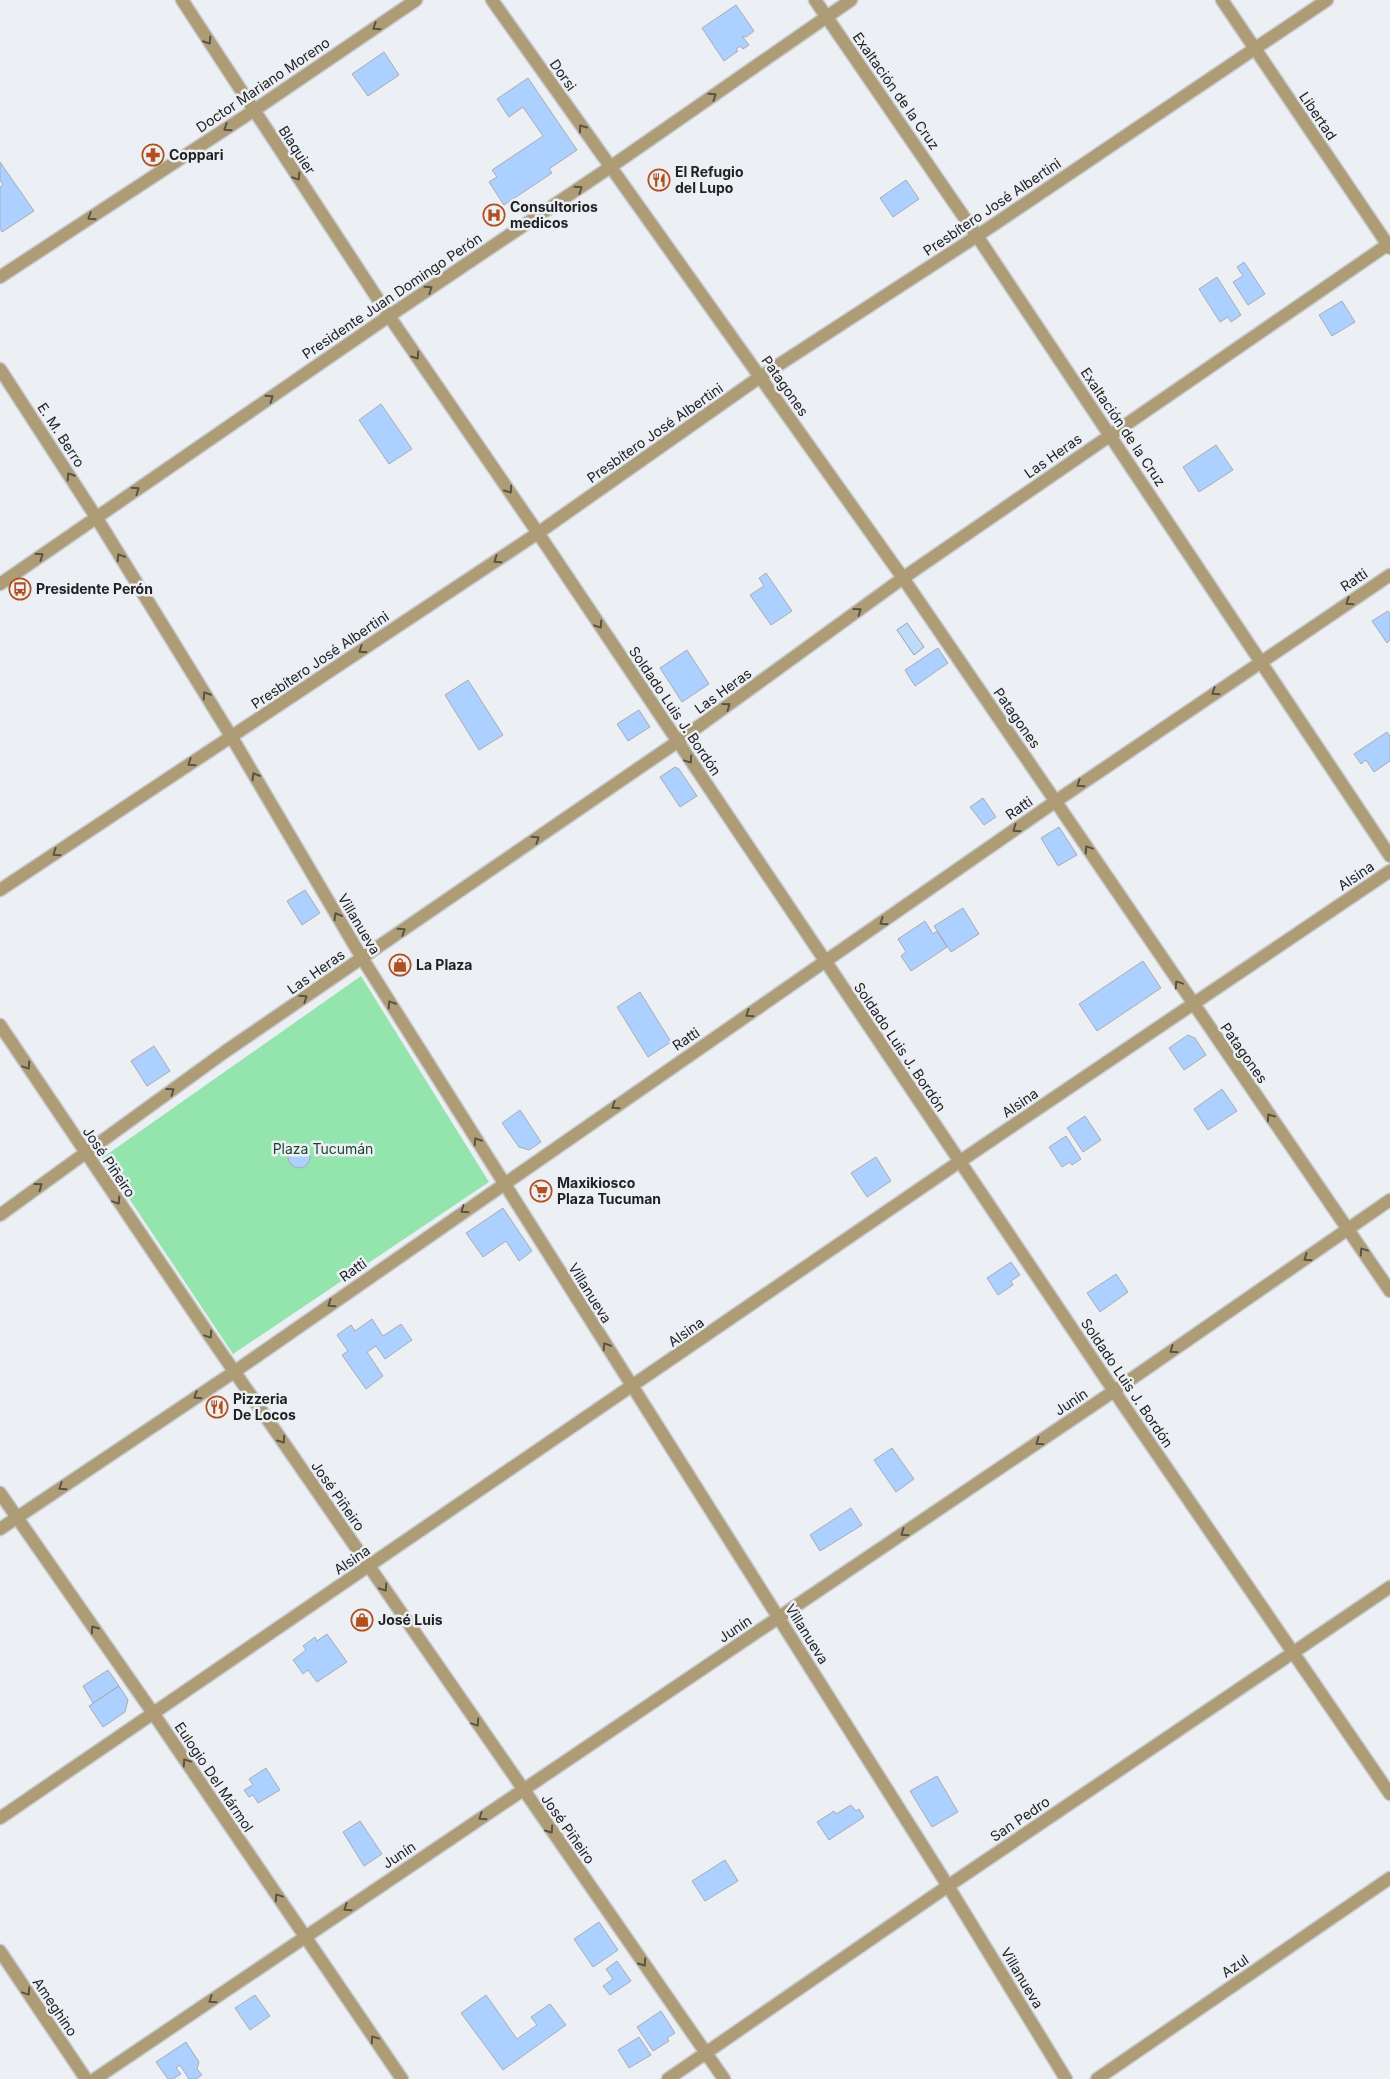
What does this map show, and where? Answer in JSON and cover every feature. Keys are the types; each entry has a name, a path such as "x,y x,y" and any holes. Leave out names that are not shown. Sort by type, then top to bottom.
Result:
{"street":[{"name":"Blaquier","path":"182,0 389,316"},
{"name":"Doctor Mariano Moreno","path":"0,277 253,111 416,0"},
{"name":"Dorsi","path":"492,0 610,168"},
{"name":"Exaltación de la Cruz","path":"815,0 977,236 1390,856"},
{"name":"Presidente Juan Domingo Perón","path":"0,584 389,316 610,168 851,0"},
{"name":"Libertad","path":"1222,0 1389,245"},
{"name":"Presbítero José Albertini","path":"0,890 538,533 760,377 977,236 1327,0"},
{"name":"Patagones","path":"610,168 903,578 1390,1292"},
{"name":"Las Heras","path":"0,1215 226,1051 677,742 903,578 1389,245"},
{"name":"Soldado Luis J. Bordón","path":"389,316 538,533 1114,1391 1390,1794"},
{"name":"E. M. Berro","path":"0,369 96,517"},
{"name":"Villanueva","path":"96,517 232,736 362,958 948,1886 1066,2079"},
{"name":"Ratti","path":"0,1529 234,1372 504,1182 1056,801 1390,575"},
{"name":"Alsina","path":"0,1818 632,1388 959,1162 1390,871"},
{"name":"José Piñeiro","path":"0,1025 234,1372 724,2079"},
{"name":"Junín","path":"95,2079 1114,1391 1390,1200"},
{"name":"Eulogio Del Mármol","path":"0,1493 153,1713 402,2079"},
{"name":"San Pedro","path":"668,2079 707,2054 948,1886 1390,1587"},
{"name":"Azul","path":"1097,2079 1390,1878"},
{"name":"Ameghino","path":"0,1951 86,2079"}],"green space":[{"name":"Plaza Tucumán","path":"361,976 489,1182 233,1354 102,1158"}],"water":[{"path":"907,623 924,647 914,655 897,630"}],"building":[{"path":"736,5 754,31 746,37 742,36 749,45 743,49 741,46 736,49 738,51 724,61 702,28"},
{"path":"384,52 399,75 368,96 352,74"},
{"path":"528,78 577,150 549,169 552,173 504,205 489,182 497,177 492,170 543,136 523,107 509,117 497,99"},
{"path":"0,162 34,211 2,232 0,228 0,187 3,185 0,180"},
{"path":"906,180 919,199 893,217 880,198"},
{"path":"1244,262 1265,294 1248,305 1233,282 1243,276 1237,267"},
{"path":"1217,277 1241,315 1231,322 1228,317 1220,322 1199,289"},
{"path":"1342,301 1355,322 1332,336 1319,315"},
{"path":"381,404 412,449 389,464 359,420"},
{"path":"1216,445 1233,470 1199,492 1183,467"},
{"path":"766,573 792,611 771,625 750,595 764,586 759,578"},
{"path":"1388,611 1390,614 1390,640 1387,643 1372,621"},
{"path":"938,648 948,663 915,686 905,670"},
{"path":"687,650 709,684 682,702 660,668"},
{"path":"468,680 503,735 479,750 445,695"},
{"path":"639,710 650,727 628,741 617,724"},
{"path":"1387,732 1390,736 1390,761 1374,772 1366,760 1361,764 1354,754"},
{"path":"675,767 679,769 697,796 680,807 660,777"},
{"path":"983,798 996,817 984,825 970,807"},
{"path":"1059,827 1077,855 1058,866 1041,838"},
{"path":"305,890 320,913 302,925 287,901"},
{"path":"963,908 979,934 951,952 934,926"},
{"path":"925,921 933,934 937,931 947,947 911,971 901,956 906,952 898,939"},
{"path":"1143,961 1161,988 1097,1031 1079,1004"},
{"path":"640,992 671,1042 648,1057 617,1007"},
{"path":"1188,1035 1195,1038 1206,1055 1184,1070 1169,1048"},
{"path":"154,1046 170,1071 147,1086 131,1061"},
{"path":"1222,1089 1237,1111 1208,1130 1194,1109"},
{"path":"520,1110 541,1142 529,1150 519,1147 502,1123"},
{"path":"1085,1116 1101,1140 1083,1152 1067,1128"},
{"path":"1066,1136 1081,1159 1072,1165 1070,1162 1062,1167 1049,1147"},
{"path":"299,1146 307,1149 310,1157 307,1165 299,1168 291,1165 288,1157 291,1149"},
{"path":"876,1157 891,1181 867,1197 851,1173"},
{"path":"503,1208 532,1251 519,1261 506,1241 483,1257 466,1233"},
{"path":"1011,1262 1020,1275 1011,1281 1013,1285 998,1295 987,1278"},
{"path":"1116,1274 1128,1292 1100,1312 1087,1293"},
{"path":"372,1319 383,1336 401,1324 412,1340 385,1359 376,1346 367,1352 383,1376 366,1389 342,1355 348,1351 337,1335 351,1325 355,1331"},
{"path":"892,1448 914,1479 896,1492 874,1460"},
{"path":"851,1508 862,1525 820,1551 810,1535"},
{"path":"327,1634 347,1662 317,1682 308,1670 303,1674 293,1660 306,1650 303,1646 315,1637 317,1641"},
{"path":"108,1670 119,1686 93,1703 83,1686"},
{"path":"119,1686 128,1700 125,1712 103,1727 89,1706"},
{"path":"266,1768 280,1790 258,1803 253,1795 249,1797 244,1790 253,1785 249,1779"},
{"path":"937,1776 958,1812 932,1827 910,1791"},
{"path":"851,1805 856,1811 859,1809 864,1817 829,1840 817,1822 834,1811 836,1814"},
{"path":"360,1821 382,1854 364,1866 343,1832"},
{"path":"725,1860 738,1881 705,1901 692,1881"},
{"path":"599,1922 618,1950 593,1967 574,1939"},
{"path":"617,1961 631,1981 610,1995 603,1986 613,1979 606,1969"},
{"path":"255,1995 270,2016 250,2030 235,2008"},
{"path":"486,1995 517,2039 537,2025 531,2017 550,2004 566,2025 503,2070 461,2013"},
{"path":"661,2011 675,2033 667,2038 669,2041 653,2051 637,2027"},
{"path":"639,2037 651,2055 629,2068 618,2050"},
{"path":"186,2042 199,2062 197,2069 202,2075 196,2079 189,2079 180,2065 176,2068 181,2074 173,2079 168,2079 156,2062"}],"place":[{"name":"Coppari","path":"153,155"},
{"name":"El Refugio del Lupo","path":"659,180"},
{"name":"Consultorios medicos","path":"494,215"},
{"name":"Presidente Perón","path":"20,589"},
{"name":"La Plaza","path":"400,965"},
{"name":"Maxikiosco Plaza Tucuman","path":"541,1191"},
{"name":"Pizzeria De Locos","path":"217,1407"},
{"name":"José Luis","path":"362,1620"}]}
